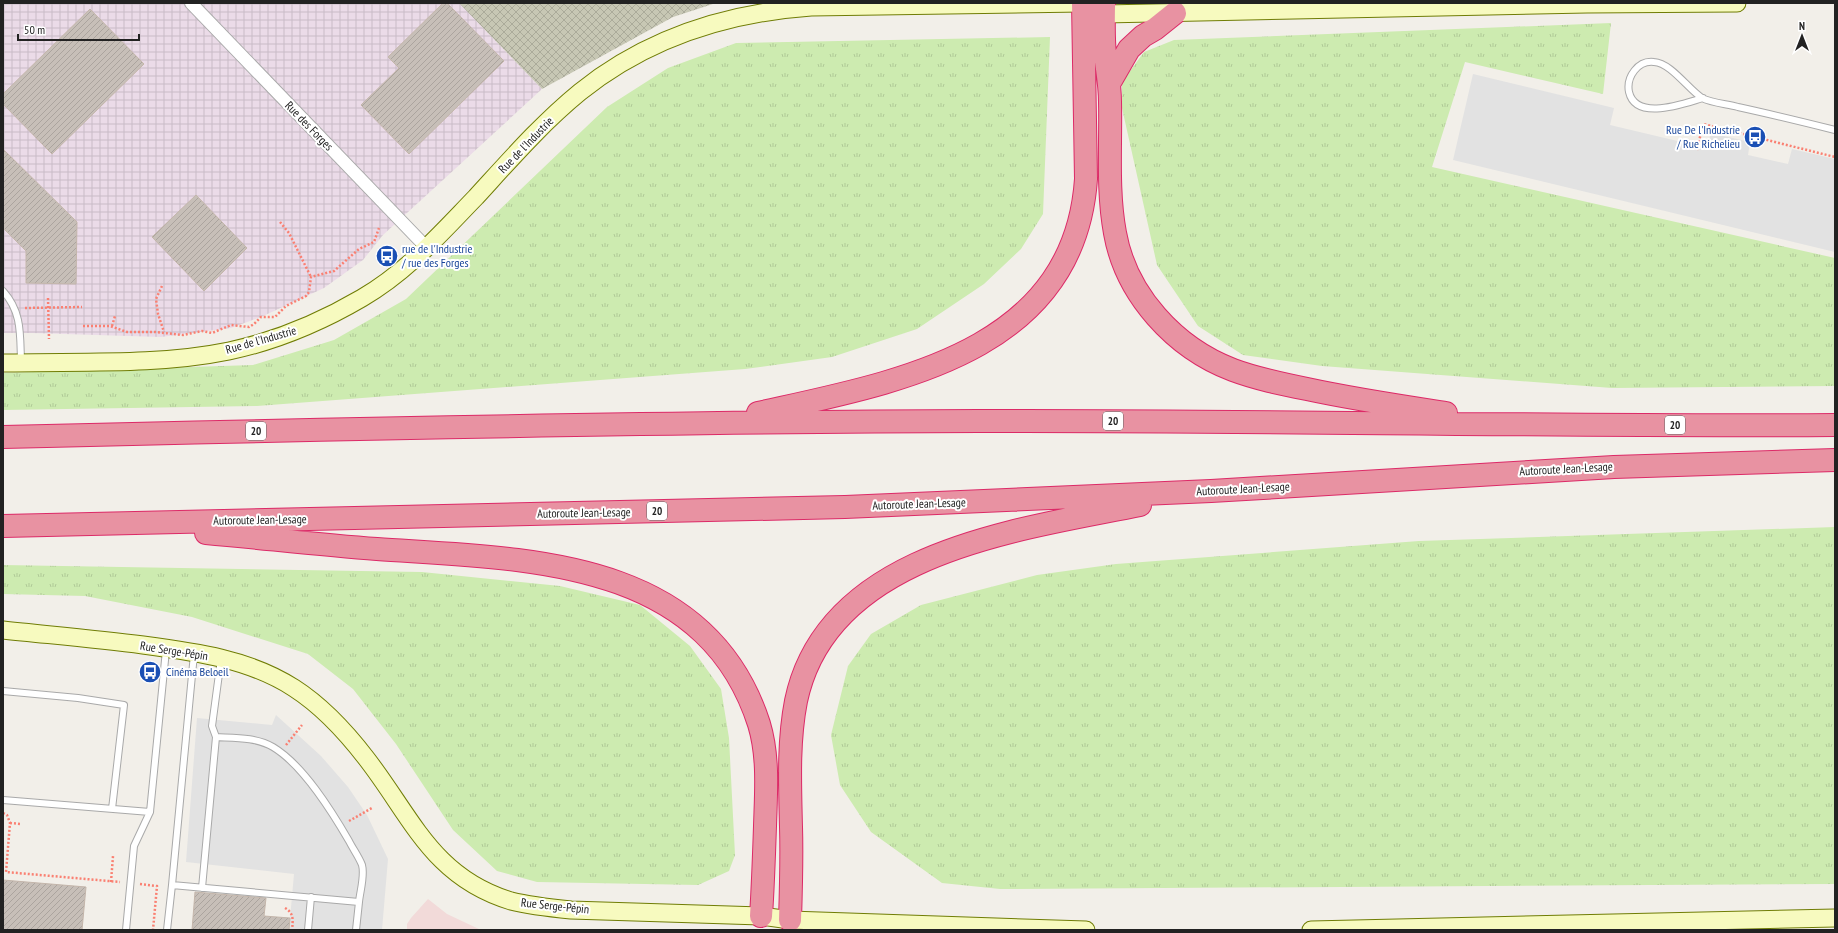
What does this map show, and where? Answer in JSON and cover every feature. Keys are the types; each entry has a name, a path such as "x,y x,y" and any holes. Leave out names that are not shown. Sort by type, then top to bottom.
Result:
{"highway":[{"path":"712,423 851,392 922,371 986,342 1013,322 1036,300 1056,276 1064,263 1075,237 1084,203 1086,179 1082,3"},
{"path":"1104,8 1105,53 1110,82 1112,207 1115,234 1119,250 1130,278 1147,305 1158,318 1180,339 1219,364 1250,376 1330,394 1514,425"},
{"path":"1110,82 1129,49 1143,36 1155,29 1175,13"},
{"name":"20","path":"3,437 712,423 982,421 1514,425 1835,425"},
{"name":"Autoroute Jean-Lesage","path":"3,526 846,507 1211,491 1614,467 1835,460"},
{"path":"790,920 790,756 796,702 812,658 832,627 848,609 864,594 890,577 955,549 1043,525 1211,491"},
{"path":"103,523 527,561 576,569 613,580 643,592 671,608 704,633 721,653 746,695 759,724 765,756 766,777 762,916"}],"street":[{"name":"Rue des Forges","path":"191,3 427,248"},
{"name":"Rue de l'Industrie","path":"3,363 164,359 210,354 256,344 303,328 349,306 389,282 427,248 562,108 587,87 624,62 676,36 721,20 772,10 834,5 1082,3 1104,8 1175,13 1587,4 1737,3"},
{"name":"Rue Serge-Pépin","path":"3,630 166,648 221,658 248,666 277,678 296,689 322,710 346,734 367,758 411,824 432,851 454,871 496,895 524,904 571,910 762,916 790,920 1086,930"},
{"path":"1311,930 1632,926 1835,918"}],"lane":[{"path":"1703,98 1668,108 1646,108 1634,101 1631,97 1630,83 1634,71 1638,67 1644,63 1654,62 1667,67 1703,98 1835,130"},
{"path":"3,291 15,307 18,322 21,362"},
{"path":"126,930 134,846 150,812 166,648"},
{"path":"167,930 194,653"},
{"path":"202,888 216,736 212,726 221,658"},
{"path":"3,691 78,698 124,705 112,809"},
{"path":"216,736 264,742 285,756 306,777 338,822 362,865 356,930"},
{"path":"3,800 150,812"},
{"path":"172,885 359,902"},
{"path":"308,930 311,897"}],"path":[{"path":"1696,150 1703,124 1835,157"},
{"path":"82,326 112,326 127,332 164,332 183,335 198,331 212,333 231,325 249,327 261,317 275,317 286,306 306,296 309,292 312,277 289,233 280,222"},
{"path":"312,277 334,272 359,249 374,242 380,228"},
{"path":"162,286 156,298 158,314 164,332"},
{"path":"48,298 49,338"},
{"path":"24,308 82,307"},
{"path":"112,326 115,316"},
{"path":"292,737 302,725"},
{"path":"359,815 372,808"},
{"path":"3,813 7,815 10,823 6,872 120,882"},
{"path":"10,823 21,824"},
{"path":"111,882 113,856"},
{"path":"139,884 157,886 153,930"},
{"path":"280,907 286,908 291,912 293,919 292,930"}],"shaded area":[{"path":"3,3 459,3 542,89 383,235 363,260 324,288 261,317 231,328 161,337 3,333"},
{"path":"459,3 716,3 673,17 542,89"},
{"path":"1473,74 1614,108 1610,125 1707,148 1711,133 1750,142 1748,155 1788,164 1792,149 1835,159 1835,252 1453,160"},
{"path":"276,715 321,756 348,787 367,815 388,859 382,930 289,930 294,874 186,862 197,718 272,725"},
{"path":"428,899 447,914 481,930 407,930 407,924 411,918"}],"green space":[{"path":"1611,23 1603,94 1465,62 1432,167 1835,258 1835,386 1612,388 1322,366 1243,355 1198,326 1157,265 1122,108 1122,82 1144,52 1174,40"},
{"path":"1050,37 1043,214 1021,249 984,284 917,329 832,357 745,369 257,406 3,410 3,373 253,365 334,340 406,299 607,107 668,68 736,43"},
{"path":"1835,527 1835,884 1000,889 942,883 871,832 840,785 831,735 848,666 871,634 921,605 1037,575 1116,564 1419,541"},
{"path":"3,565 422,572 560,586 640,605 690,646 721,689 729,738 735,855 729,871 698,885 537,882 497,871 453,830 396,744 353,689 308,654 192,617 85,596 3,594"}],"building":[{"path":"443,3 447,3 504,61 409,154 361,105 399,68 388,57"},
{"path":"90,9 144,64 52,154 3,104 3,94"},
{"path":"3,149 77,222 76,284 26,283 26,251 3,228"},
{"path":"196,195 247,248 204,291 152,237"},
{"path":"3,880 86,887 82,930 3,930"},
{"path":"195,892 266,898 264,916 290,918 289,930 192,930"}],"place":[{"name":"Rue De l'Industrie / Rue Richelieu","path":"1755,137"},
{"name":"rue de l'Industrie / rue des Forges","path":"387,256"},
{"name":"Cinéma Beloeil","path":"150,672"}]}
